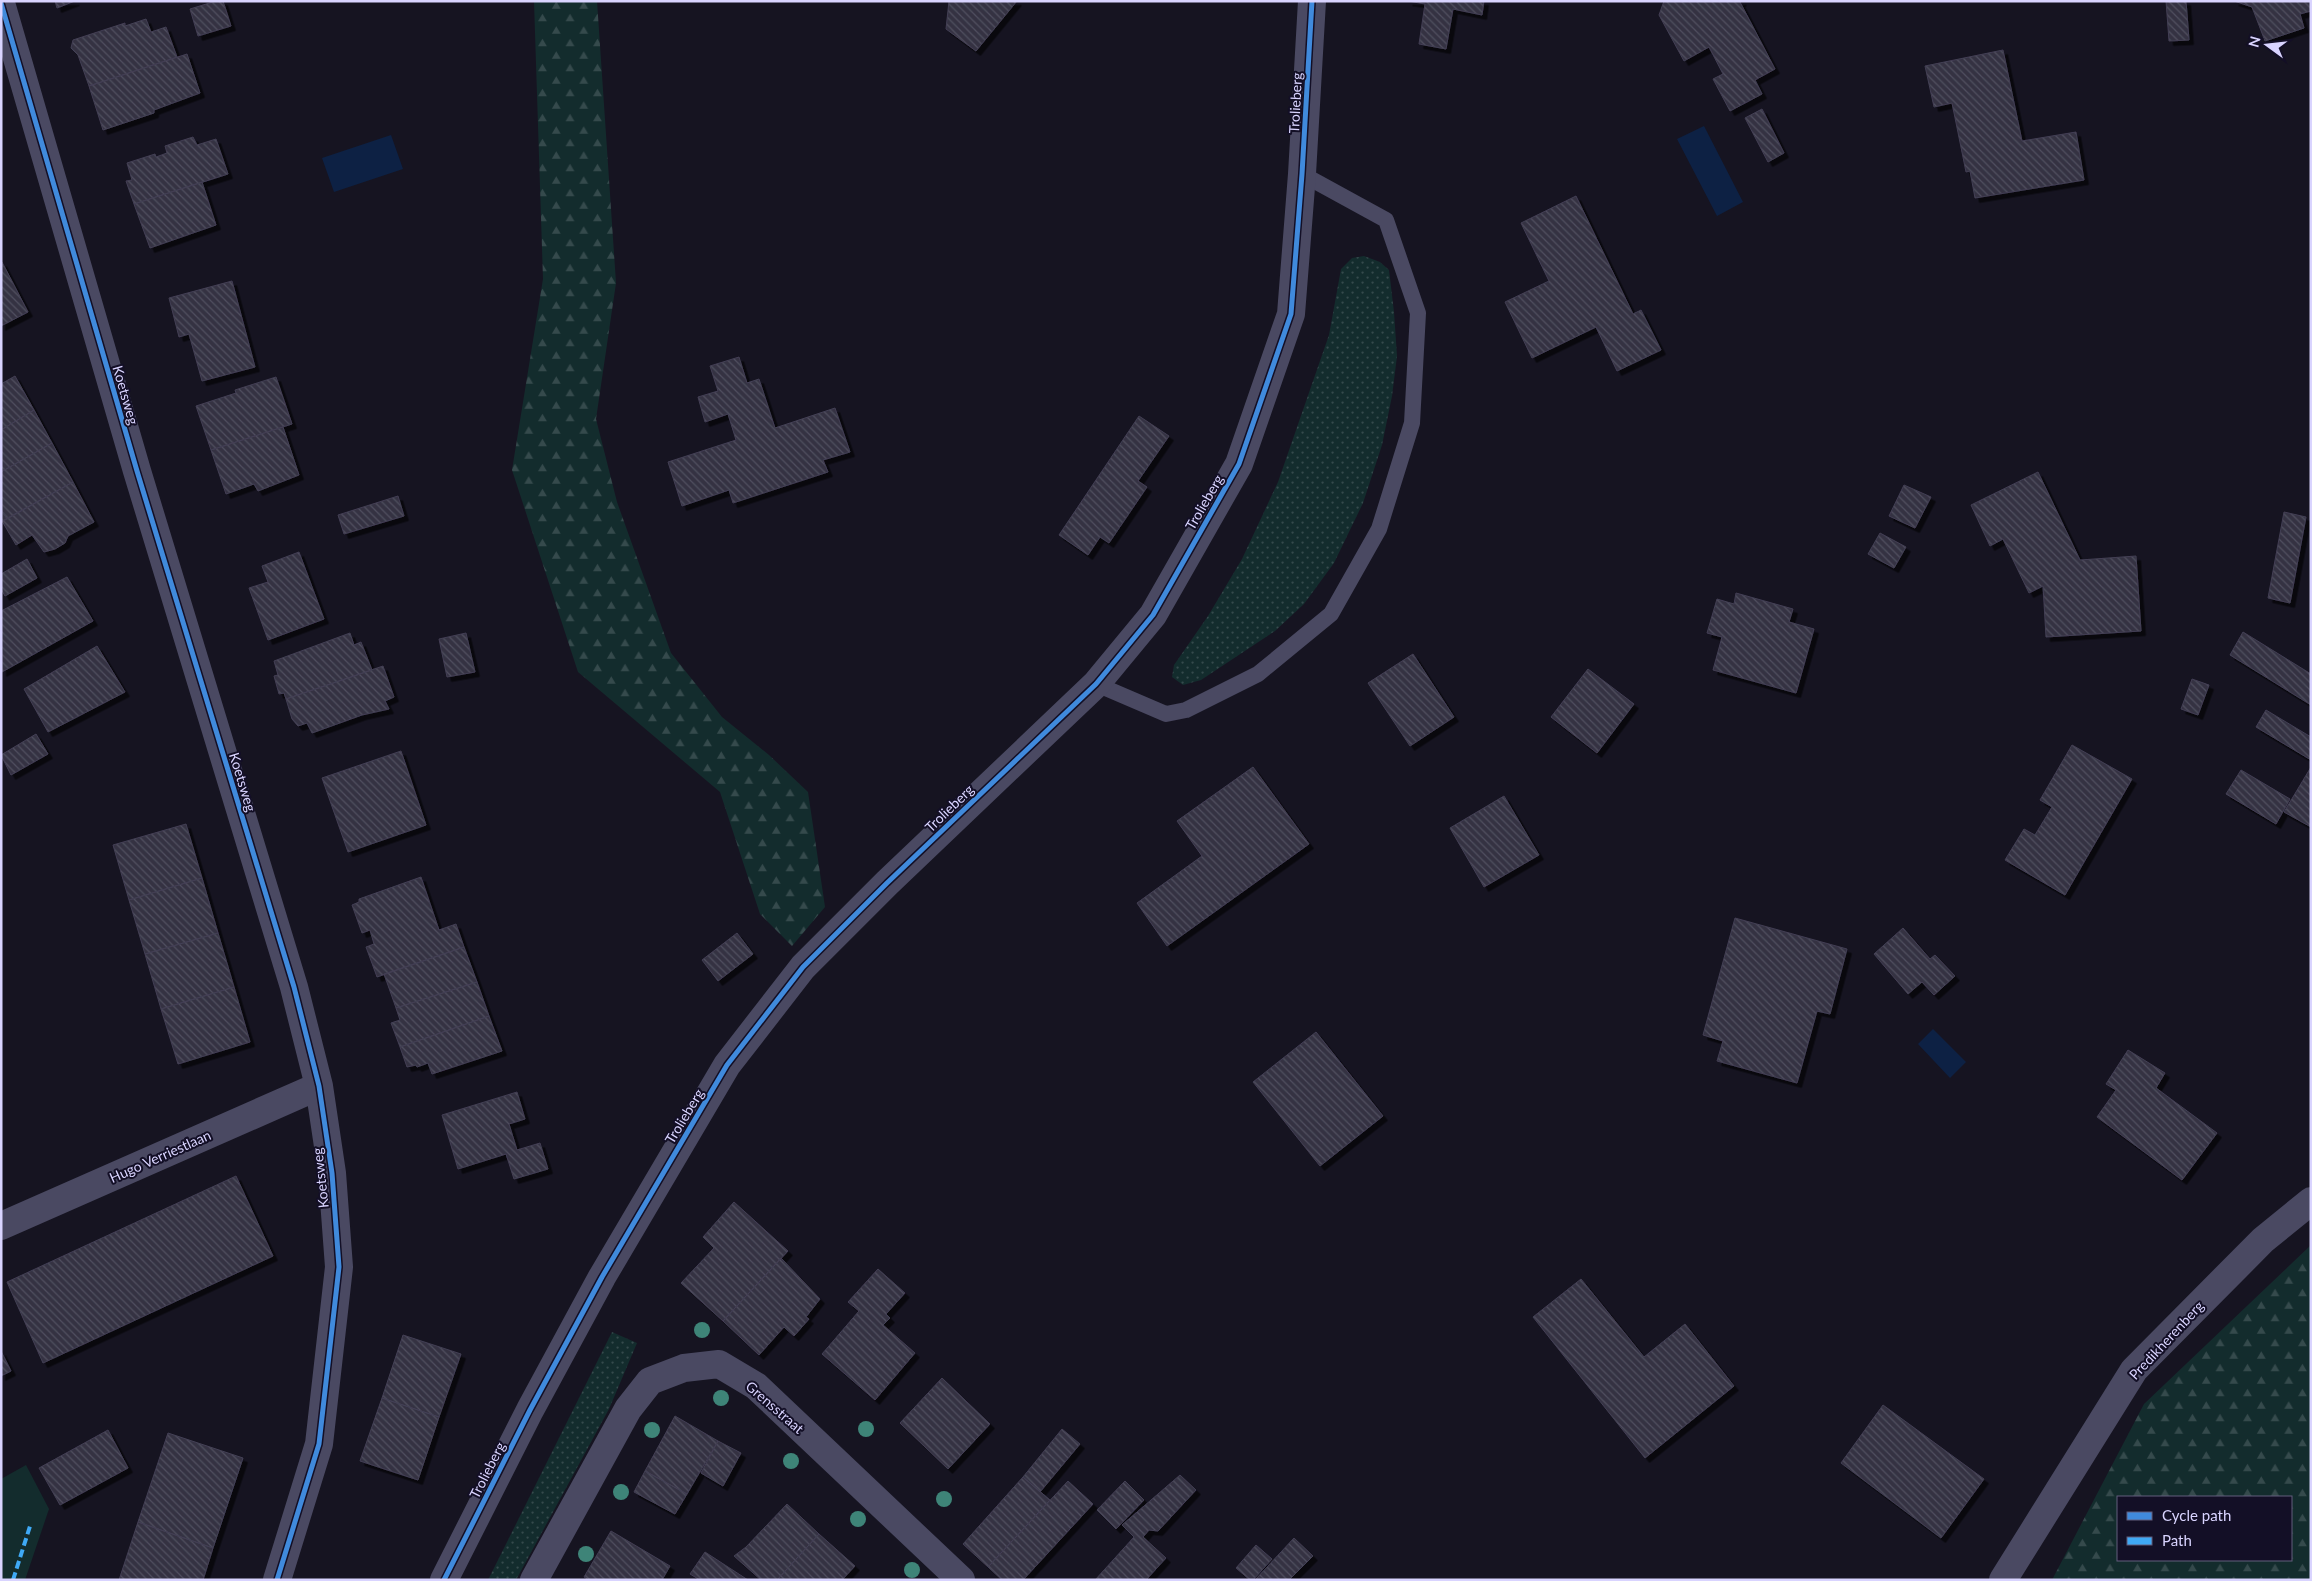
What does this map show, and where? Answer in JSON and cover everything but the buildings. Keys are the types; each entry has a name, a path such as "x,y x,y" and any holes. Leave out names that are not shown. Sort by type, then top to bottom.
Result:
{"street":[{"name":"Trolieberg","path":"444,1580 530,1410 602,1277 727,1064 803,967 887,883 1096,684 1153,615 1239,464 1291,314 1302,174 1312,1"},
{"name":"Koetsweg","path":"1,4 137,471 294,987 319,1086 332,1173 339,1267 319,1444 277,1580"},
{"name":"Hugo Verriestlaan","path":"1,1226 319,1086"},
{"name":"Predikherenberg","path":"2003,1580 2134,1370 2263,1240 2311,1201"},
{"name":"Grensstraat","path":"534,1580 628,1408 650,1382 684,1368 719,1364 756,1386 961,1580"}],"lane":[{"path":"1096,684 1166,714 1186,710 1258,674 1331,614 1379,529 1412,423 1418,312 1386,220 1302,174"}],"green space":[{"path":"534,1 597,1 616,283 596,419 617,502 671,653 722,717 769,755 808,792 825,907 792,946 760,914 720,792 578,672 512,470 543,279"},
{"path":"1364,256 1380,262 1389,270 1397,356 1392,396 1382,445 1363,503 1334,563 1304,604 1275,631 1201,680 1183,685 1172,677 1174,665 1208,616 1242,559 1278,482 1329,335 1341,269 1352,258"},
{"path":"2311,1245 2311,1580 2052,1580 2144,1404"},
{"path":"612,1332 637,1343 609,1409 516,1580 488,1580"},
{"path":"26,1465 49,1509 25,1580 1,1580 1,1479"}],"water":[{"path":"1704,126 1743,202 1717,216 1677,139"},
{"path":"391,135 403,169 334,192 322,158"},
{"path":"1933,1029 1966,1062 1950,1078 1918,1044"}],"marked path":[{"path":"13,1580 31,1523"}],"cycle path":[{"path":"444,1580 530,1410 602,1277 727,1065 803,967 887,883 1096,684 1153,615 1239,464 1291,314 1302,174 1312,1"},
{"path":"1,3 137,471 294,987 319,1086 332,1173 339,1267 319,1444 277,1580"}]}
